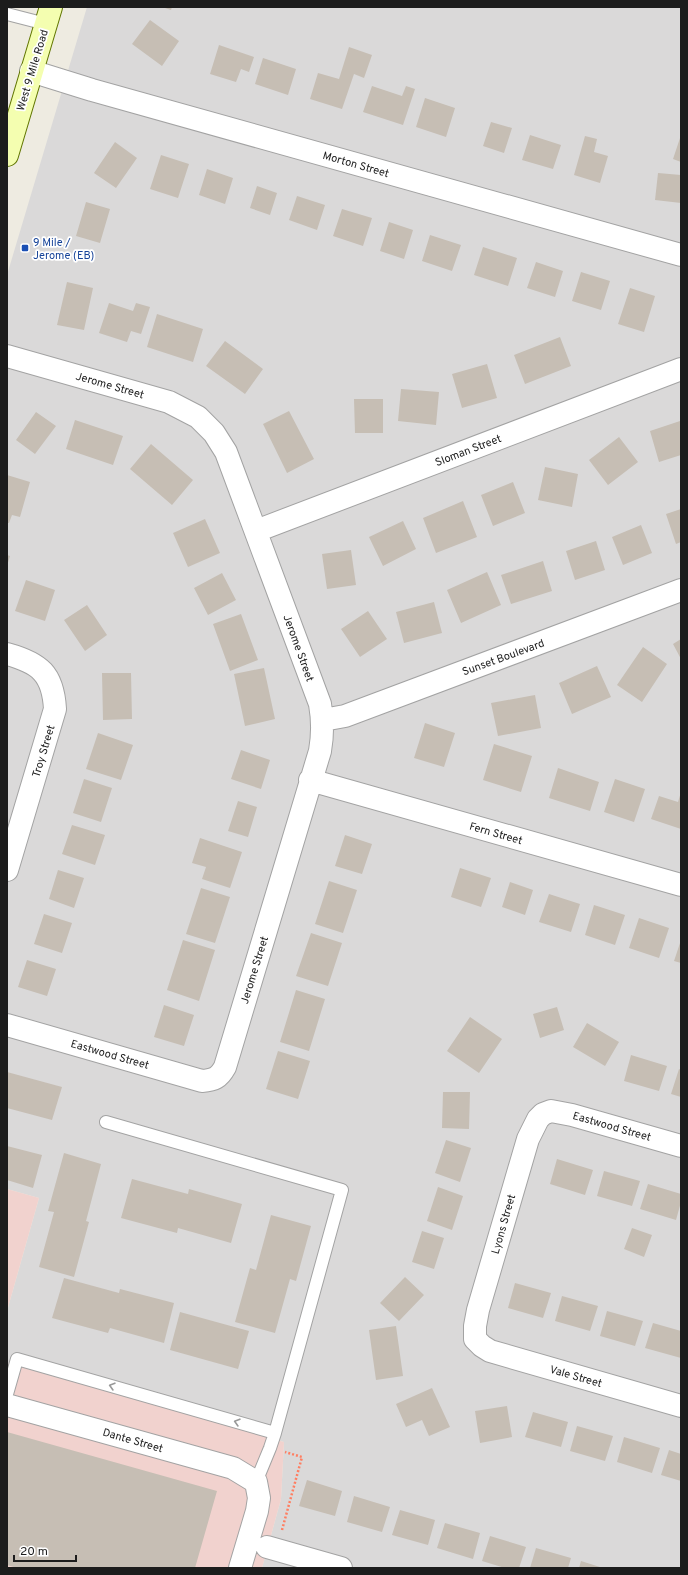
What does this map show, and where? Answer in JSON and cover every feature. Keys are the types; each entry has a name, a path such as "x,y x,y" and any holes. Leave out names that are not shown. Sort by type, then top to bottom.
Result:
{"main road":[{"name":"West 9 Mile Road","path":"7,156 31,71 49,16"}],"street":[{"name":"Morton Street","path":"31,71 100,92 681,255"},
{"name":"Jerome Street","path":"7,356 169,402 198,417 214,433 226,452 320,704 323,720 323,735 320,751 310,780 225,1068 214,1080"},
{"name":"Sloman Street","path":"256,531 681,369"},
{"name":"Sunset Boulevard","path":"323,720 345,716 681,590"},
{"name":"Troy Street","path":"7,654 35,665 46,675 49,679 54,695 55,709 7,870"},
{"name":"Fern Street","path":"310,780 681,885"},
{"name":"Eastwood Street","path":"7,1025 202,1081 214,1080"},
{"name":"Eastwood Street","path":"543,1114 552,1111 572,1115 681,1146"},
{"name":"Lyons Street","path":"475,1339 475,1326 478,1310 528,1139 532,1128 543,1114"},
{"name":"Vale Street","path":"475,1339 490,1351 681,1406"},
{"name":"Dante Street","path":"7,1405 233,1468 256,1482"},
{"path":"240,1568 257,1511 259,1498 256,1482"},
{"path":"267,1547 341,1568"}],"lane":[{"path":"7,14 49,16"},
{"path":"106,1122 342,1190 275,1433 256,1482"},
{"path":"7,1394 17,1359 275,1433"}],"path":[{"path":"281,1450 302,1457 282,1531"}],"shaded area":[{"path":"87,7 681,7 681,1568 262,1568 281,1499 284,1442 7,1363 7,1311 39,1198 7,1189 7,275"},
{"path":"7,1189 39,1198 7,1311"},
{"path":"7,1363 284,1442 281,1499 262,1568 7,1568"}],"building":[{"path":"162,7 172,7 171,10"},
{"path":"150,20 179,41 162,66 132,44"},
{"path":"219,45 254,57 249,72 241,69 236,82 210,74"},
{"path":"349,47 372,55 364,78 354,74 342,109 310,99 318,73 339,79"},
{"path":"263,58 296,69 288,95 255,84"},
{"path":"372,86 402,96 406,86 415,89 403,125 363,112"},
{"path":"425,98 455,108 446,137 416,127"},
{"path":"491,122 512,128 504,153 483,146"},
{"path":"530,135 561,145 553,169 522,160"},
{"path":"681,135 681,162 673,159"},
{"path":"585,136 597,139 594,152 608,156 600,183 574,175"},
{"path":"115,142 137,158 116,188 94,173"},
{"path":"161,155 189,164 178,198 150,189"},
{"path":"207,169 233,178 225,204 199,195"},
{"path":"658,173 681,175 681,203 655,200"},
{"path":"257,186 277,193 270,215 250,208"},
{"path":"297,196 325,205 317,230 289,220"},
{"path":"86,202 110,209 100,243 76,236"},
{"path":"342,209 372,218 363,246 333,236"},
{"path":"389,222 413,230 404,259 380,251"},
{"path":"430,235 461,245 452,271 422,261"},
{"path":"483,247 517,258 508,286 474,275"},
{"path":"536,262 563,271 555,297 527,288"},
{"path":"581,272 610,281 601,310 572,301"},
{"path":"67,282 93,288 84,330 57,325"},
{"path":"630,288 655,296 644,332 618,324"},
{"path":"109,303 133,311 136,303 150,307 141,334 131,331 127,342 99,333"},
{"path":"157,314 203,329 193,362 147,347"},
{"path":"560,337 571,366 525,384 514,355"},
{"path":"225,341 263,369 245,394 206,366"},
{"path":"487,364 497,398 462,408 452,374"},
{"path":"401,389 439,392 436,425 398,421"},
{"path":"354,399 383,399 383,433 355,433"},
{"path":"289,411 314,459 287,473 263,424"},
{"path":"36,412 56,426 35,454 16,440"},
{"path":"75,420 123,436 113,465 66,449"},
{"path":"680,421 681,455 659,462 650,431"},
{"path":"619,437 638,462 608,485 589,460"},
{"path":"151,444 193,480 172,505 130,469"},
{"path":"545,467 578,474 572,507 538,500"},
{"path":"7,475 30,482 20,517 12,515 9,523 7,523"},
{"path":"513,482 525,513 493,526 481,495"},
{"path":"463,501 477,537 436,553 423,518"},
{"path":"681,509 681,542 676,544 666,514"},
{"path":"205,519 220,553 188,567 173,533"},
{"path":"403,521 416,549 383,566 369,537"},
{"path":"641,525 652,553 623,565 612,537"},
{"path":"596,541 605,570 575,580 566,551"},
{"path":"351,550 356,585 327,589 322,554"},
{"path":"7,555 10,556 7,566"},
{"path":"543,561 552,591 511,604 501,575"},
{"path":"487,572 501,605 461,623 447,590"},
{"path":"222,573 236,600 208,615 194,588"},
{"path":"26,580 55,590 45,621 15,611"},
{"path":"434,602 442,633 404,643 396,612"},
{"path":"87,605 107,635 85,651 64,620"},
{"path":"368,611 387,639 360,657 341,629"},
{"path":"241,614 258,660 230,671 213,624"},
{"path":"681,639 681,659 673,644"},
{"path":"643,647 667,664 642,702 617,685"},
{"path":"597,666 611,697 572,714 559,683"},
{"path":"264,668 275,719 245,726 234,674"},
{"path":"102,673 131,673 132,719 103,720"},
{"path":"535,695 541,728 498,736 491,703"},
{"path":"425,723 455,733 444,767 414,758"},
{"path":"98,733 133,745 121,780 86,769"},
{"path":"494,744 532,756 521,792 483,780"},
{"path":"241,750 270,760 261,789 231,779"},
{"path":"558,768 599,782 590,811 549,798"},
{"path":"84,779 112,788 101,822 73,813"},
{"path":"615,779 645,789 634,822 604,812"},
{"path":"681,792 681,829 651,819 659,796 678,802"},
{"path":"238,801 257,807 248,837 228,831"},
{"path":"72,825 105,835 95,865 62,854"},
{"path":"345,835 372,844 362,874 335,866"},
{"path":"200,838 242,852 230,888 202,879 206,867 192,863"},
{"path":"460,868 491,878 481,907 451,897"},
{"path":"58,870 84,878 74,908 49,899"},
{"path":"329,881 357,890 343,933 315,924"},
{"path":"510,882 533,890 525,915 502,907"},
{"path":"201,888 230,897 215,943 186,934"},
{"path":"549,894 580,904 571,932 539,922"},
{"path":"594,905 625,915 615,945 585,935"},
{"path":"44,914 72,923 62,953 34,944"},
{"path":"639,918 669,928 659,958 629,948"},
{"path":"311,933 342,943 328,986 296,976"},
{"path":"183,940 215,950 199,1001 167,990"},
{"path":"681,940 681,963 674,961"},
{"path":"27,960 56,969 47,996 18,987"},
{"path":"296,990 325,999 309,1051 280,1042"},
{"path":"164,1005 194,1015 184,1046 154,1037"},
{"path":"557,1007 564,1030 540,1038 533,1014"},
{"path":"470,1017 502,1039 479,1073 447,1051"},
{"path":"587,1023 619,1042 605,1066 573,1047"},
{"path":"278,1051 310,1061 298,1099 266,1089"},
{"path":"631,1055 667,1066 659,1091 624,1081"},
{"path":"679,1069 681,1070 681,1097 671,1094"},
{"path":"7,1072 62,1087 52,1120 7,1108"},
{"path":"443,1092 470,1092 469,1129 442,1128"},
{"path":"446,1140 471,1148 460,1182 435,1173"},
{"path":"7,1146 42,1155 33,1188 7,1180"},
{"path":"64,1153 101,1164 86,1221 89,1222 74,1277 39,1267 54,1212 48,1211"},
{"path":"557,1159 593,1170 585,1195 550,1184"},
{"path":"604,1171 640,1181 632,1206 597,1196"},
{"path":"132,1179 188,1194 189,1189 242,1204 231,1243 178,1228 177,1233 121,1218"},
{"path":"648,1184 681,1194 681,1202 676,1220 640,1209"},
{"path":"438,1187 463,1196 452,1230 427,1221"},
{"path":"271,1215 311,1226 296,1281 290,1279 275,1333 235,1322 250,1268 256,1270"},
{"path":"632,1228 652,1235 644,1257 624,1249"},
{"path":"422,1231 444,1238 434,1269 412,1262"},
{"path":"405,1277 424,1295 399,1321 380,1303"},
{"path":"64,1278 119,1293 120,1289 174,1303 164,1343 110,1328 108,1333 52,1318"},
{"path":"515,1283 551,1293 543,1318 508,1308"},
{"path":"562,1296 598,1306 590,1331 555,1321"},
{"path":"607,1311 643,1321 635,1346 600,1336"},
{"path":"180,1312 249,1331 238,1369 170,1350"},
{"path":"653,1323 681,1331 681,1358 645,1348"},
{"path":"396,1326 403,1376 376,1380 369,1330"},
{"path":"432,1388 450,1427 429,1436 422,1420 406,1427 396,1404"},
{"path":"507,1406 512,1437 480,1443 475,1411"},
{"path":"533,1412 568,1422 561,1447 525,1437"},
{"path":"577,1426 613,1436 605,1461 570,1451"},
{"path":"7,1432 217,1491 195,1568 17,1568 7,1565"},
{"path":"624,1437 660,1448 652,1473 617,1462"},
{"path":"669,1450 681,1454 681,1481 661,1475"},
{"path":"307,1480 342,1491 335,1516 299,1506"},
{"path":"354,1496 390,1507 382,1532 347,1522"},
{"path":"400,1510 435,1520 428,1545 392,1535"},
{"path":"445,1523 480,1533 473,1559 437,1548"},
{"path":"490,1536 526,1547 519,1568 505,1568 482,1561"},
{"path":"536,1548 571,1558 568,1568 530,1568"},
{"path":"581,1561 603,1568 579,1568"}],"place":[{"name":"9 Mile / Jerome (EB)","path":"25,248"}]}
